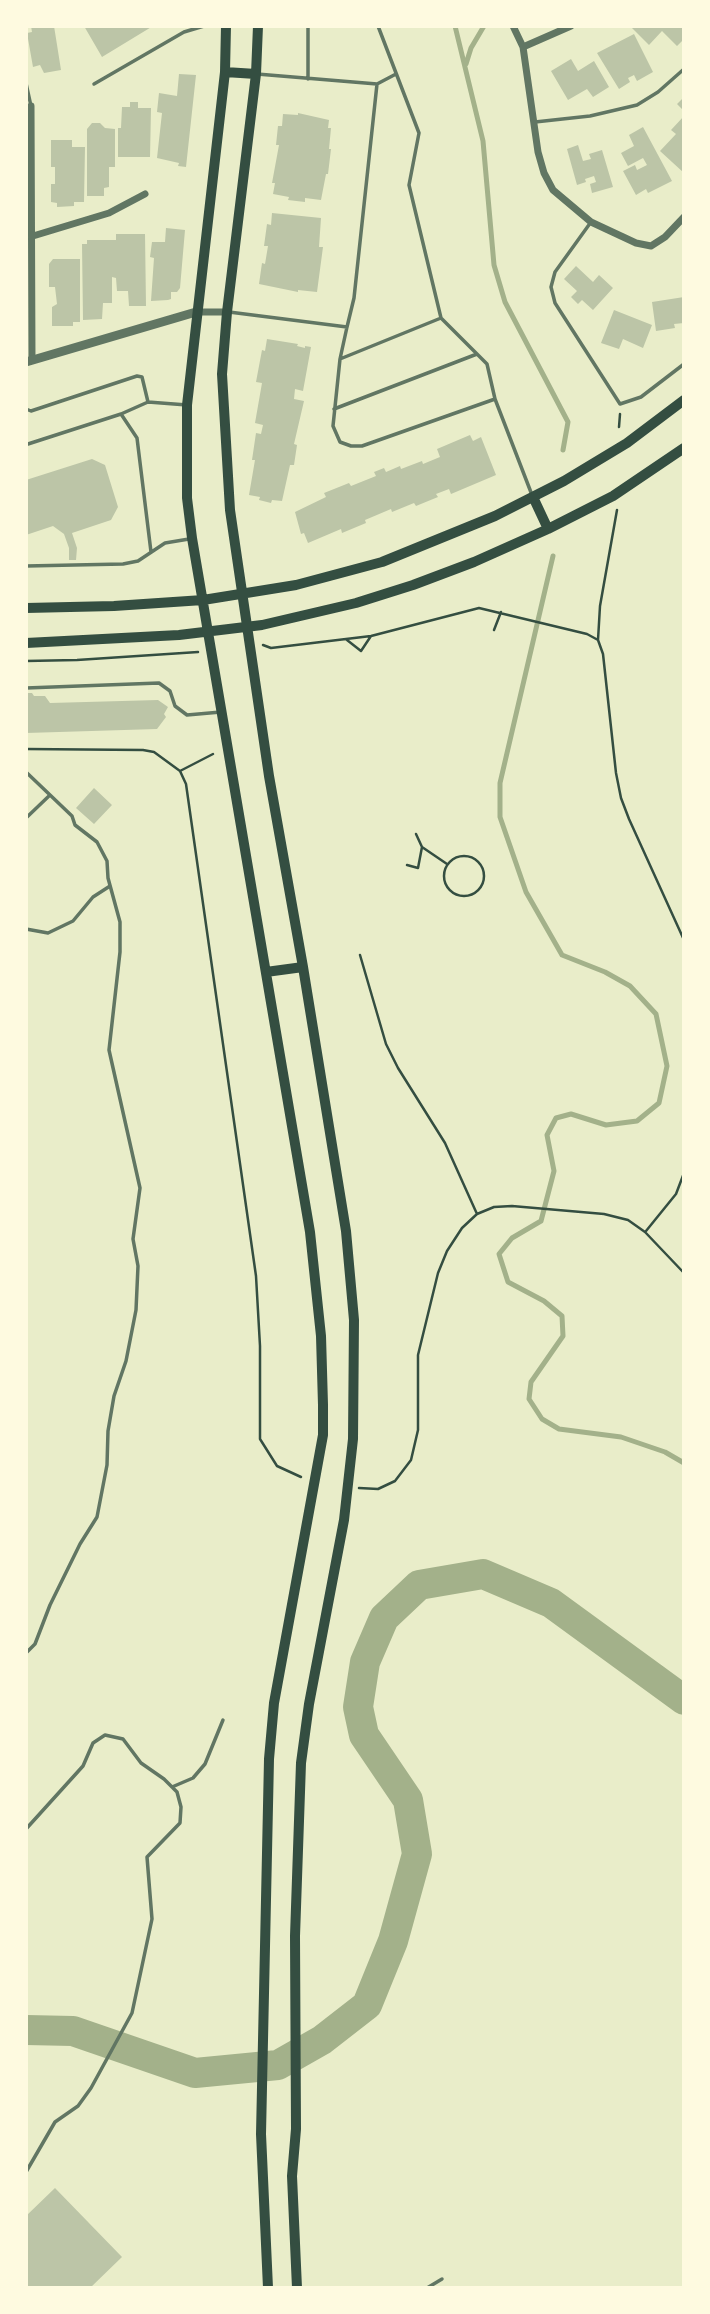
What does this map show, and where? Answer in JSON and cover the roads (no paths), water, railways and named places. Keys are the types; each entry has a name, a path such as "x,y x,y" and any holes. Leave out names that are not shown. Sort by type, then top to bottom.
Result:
{"main road":[{"path":"226,26 225,72 187,405 187,498 207,632 315,1271 321,1336 323,1435 274,1703 270,1759 261,2134 268,2288"},
{"path":"258,26 256,74 222,374 230,510 269,776 351,1267 354,1320 353,1439 344,1520 309,1704 301,1763 295,1936 296,2129 292,2176 297,2288"},
{"path":"225,72 256,74"},
{"path":"26,608 203,600 296,585 382,562 495,516 533,497 627,443 684,401"},
{"path":"26,643 207,632 246,627 317,613 413,585 474,562 548,529 613,496 684,448"},
{"path":"533,497 548,529"},
{"path":"266,972 303,967"}],"street":[{"path":"513,26 523,47 533,122 544,173 553,190 591,222 636,243 651,246 684,217"},
{"path":"523,47 571,26"},
{"path":"31,106 33,236 29,361 196,312 227,312"},
{"path":"33,236 109,213 145,194"}],"lane":[{"path":"94,84 184,32 204,26"},
{"path":"308,26 308,79"},
{"path":"378,26 419,133 409,185 441,318 488,364 495,399 533,497"},
{"path":"533,122 590,116 637,105 658,92 684,69"},
{"path":"256,74 377,84 397,74"},
{"path":"26,83 31,106"},
{"path":"377,84 354,298 340,359 333,426 340,442 362,446 495,399"},
{"path":"591,222 555,272 551,287 555,303 620,404 641,397 684,364"},
{"path":"227,312 347,327"},
{"path":"340,359 441,318"},
{"path":"334,409 477,354"},
{"path":"26,410 31,411 137,376 142,377 148,402"},
{"path":"27,444 121,414 148,402 187,405"},
{"path":"121,414 137,438 151,552"},
{"path":"26,566 123,565 138,561 164,543 192,538"},
{"path":"26,688 159,683 170,691 176,706 187,715 221,712"},
{"path":"26,772 72,816 75,825 97,842 107,861 110,886 120,922 120,951 109,1050 140,1188 133,1239 138,1266 136,1310 126,1361 114,1396 108,1431 107,1465 97,1517 80,1544 50,1605 35,1644 26,1653"},
{"path":"26,818 51,795"},
{"path":"26,929 48,933 73,921 93,897 110,886"},
{"path":"172,1787 193,1778 205,1764 223,1720"},
{"path":"26,1829 83,1766 93,1743 105,1735 123,1739 141,1763 177,1792 181,1807 180,1823 147,1857 152,1919 132,2013 91,2088 78,2106 55,2122 26,2172"},
{"path":"427,2288 442,2279"}],"waterway":[{"path":"455,26 483,141 494,265 505,302 568,422 563,450"},
{"path":"466,64 471,48 484,26"},
{"path":"553,556 500,783 500,817 526,892 562,955 605,972 630,986 656,1014 667,1066 659,1103 637,1121 606,1125 571,1114 556,1118 547,1135 554,1171 541,1221 512,1238 499,1254 508,1282 544,1301 562,1316 563,1336 531,1382 529,1399 542,1419 559,1429 621,1437 665,1452 684,1463"},
{"path":"26,2030 73,2031 195,2073 278,2065 322,2040 367,2005 393,1941 417,1854 408,1800 364,1735 358,1707 365,1662 384,1618 419,1585 483,1574 551,1603 684,1700"}]}
